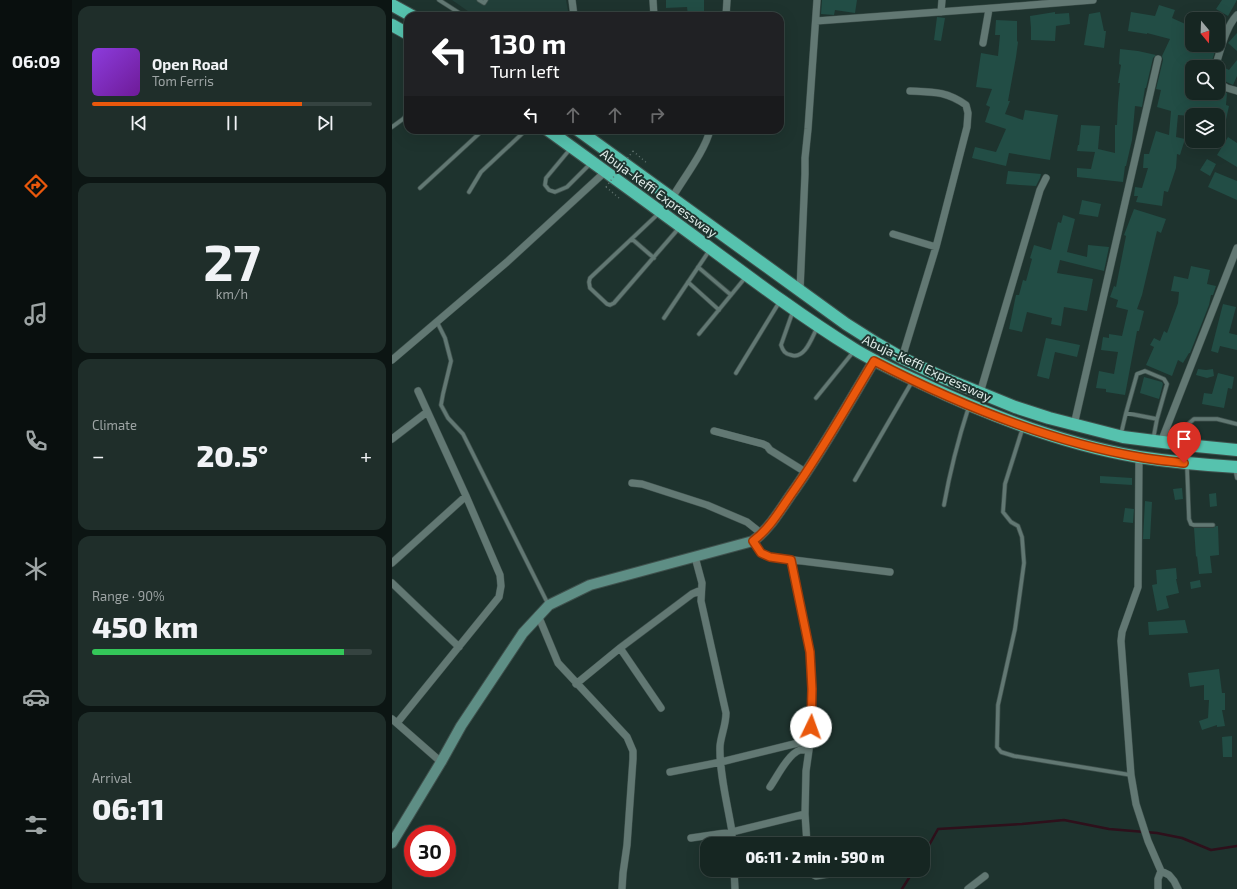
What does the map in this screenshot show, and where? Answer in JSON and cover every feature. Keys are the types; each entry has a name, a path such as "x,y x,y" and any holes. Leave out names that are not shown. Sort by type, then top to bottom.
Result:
{"highway":[{"path":"392,5 405,12"},
{"path":"392,25 404,32"},
{"name":"Abuja-Keffi Expressway","path":"554,134 794,310 874,361 970,405 1023,426 1057,437 1139,457 1236,470"},
{"name":"Abuja-Keffi Expressway","path":"584,134 846,324 876,344 902,358 980,393 1048,418 1121,436 1237,450"}],"street":[{"path":"572,0 574,12"},
{"path":"653,0 654,12"},
{"path":"726,12 727,0"},
{"path":"800,290 805,174 804,158 808,129 817,0"},
{"path":"941,12 942,0"},
{"path":"816,21 1093,0"},
{"path":"984,43 990,9"},
{"path":"1217,60 1226,33 1233,19 1237,15"},
{"path":"1074,425 1158,59"},
{"path":"1225,87 1237,91"},
{"path":"902,358 936,247 967,127 968,113 966,105 957,99 938,92 910,91"},
{"path":"672,198 703,147 709,134"},
{"path":"392,360 507,262 606,172"},
{"path":"980,393 1040,190 1046,178"},
{"path":"893,234 936,247"},
{"path":"1157,441 1237,248"},
{"path":"392,842 441,762 461,726 523,633 538,615 549,605 590,585 753,541 762,534 773,521 807,473 874,361"},
{"path":"418,391 500,575 501,586 499,597 459,647 395,721 441,762"},
{"path":"392,439 427,412"},
{"path":"714,431 764,444 770,450 807,473"},
{"path":"1139,457 1139,583 1122,632 1121,641 1131,775 1136,804 1148,841 1161,871 1169,875 1178,889"},
{"path":"632,483 642,484 707,505 747,522 762,534"},
{"path":"392,563 466,496"},
{"path":"753,541 761,553 770,557 890,572"},
{"path":"695,557 702,583 701,601 726,713 726,721 720,745 721,762 732,837"},
{"path":"791,560 810,652 812,689 810,750 806,771 805,814 807,837"},
{"path":"392,583 459,647"},
{"path":"576,684 620,648 692,594 701,590"},
{"path":"538,615 558,663 627,738 633,751 634,759 622,889"},
{"path":"620,648 661,708"},
{"path":"670,772 721,762 810,740"},
{"path":"770,787 794,754 800,750 810,750"},
{"path":"691,838 732,832 805,814"},
{"path":"1158,889 1158,879 1161,871"},
{"path":"968,889 985,876"},
{"path":"734,877 735,889"}],"lane":[{"path":"439,0 458,12"},
{"path":"479,0 484,3 486,0"},
{"path":"392,127 404,118"},
{"path":"420,188 479,134"},
{"path":"469,192 481,172 522,134"},
{"path":"572,147 546,178 545,185 549,190 555,192 567,187 593,162"},
{"path":"660,212 590,278 590,288 607,304 610,305 614,303 681,227"},
{"path":"632,239 654,258"},
{"path":"664,318 710,248"},
{"path":"698,267 731,295"},
{"path":"699,334 747,275"},
{"path":"688,282 719,310"},
{"path":"736,373 780,300"},
{"path":"794,310 781,345 786,354 794,356 801,354 818,326"},
{"path":"437,322 445,338 451,361 441,405 448,418 463,434 549,605"},
{"path":"816,398 855,350"},
{"path":"1121,436 1137,374 1145,371 1164,379 1167,384 1157,419 1157,441"},
{"path":"855,480 913,380"},
{"path":"944,505 958,441 970,405"},
{"path":"1126,413 1157,419"},
{"path":"1186,445 1186,426 1194,419 1217,419 1237,424"},
{"path":"1023,426 1005,484 1003,512 1011,522 1018,526 1022,537 1024,563 1015,629 998,705 997,748 1001,752 1014,756 1131,775"},
{"path":"1186,463 1189,519 1191,524 1213,525"}],"path":[{"path":"619,198 606,187 633,151 648,164"}],"shaded area":[{"path":"452,0 566,0 568,12 469,12"}],"building":[{"path":"666,0 704,0 704,12 688,12 687,7 666,8"},
{"path":"822,0 857,0 855,13 835,10 834,15 821,14"},
{"path":"1222,0 1237,0 1228,16 1225,14 1225,12 1221,12 1216,9"},
{"path":"1159,5 1175,10 1172,18 1185,24 1185,52 1215,52 1212,60 1185,60 1185,100 1225,100 1225,92 1227,93 1226,105 1229,106 1225,124 1225,108 1185,108 1185,116 1178,115 1176,137 1185,139 1180,155 1177,154 1176,168 1168,192 1164,191 1162,206 1136,202 1138,196 1134,196 1135,187 1142,188 1148,168 1143,168 1144,154 1149,154 1156,131 1169,135 1171,111 1157,107 1161,90 1156,89 1163,60 1162,56 1170,39 1147,33 1128,31 1131,12 1155,16"},
{"path":"1055,12 1055,14 1069,13 1070,24 1056,26 1055,41 1031,40 1030,16"},
{"path":"1100,12 1104,31 1106,31 1104,48 1084,45 1089,14"},
{"path":"937,17 945,18 941,41 934,40"},
{"path":"996,20 1017,21 1018,42 1008,101 1010,101 1005,114 1023,120 1025,110 1058,115 1050,160 1009,153 1006,166 972,158 975,147 996,152 1006,129 985,122 990,107 986,105 992,89 976,87 981,53 998,56 1000,35 995,35"},
{"path":"1237,33 1237,51 1228,43"},
{"path":"1120,49 1156,55 1153,58 1145,88 1142,107 1135,106 1132,140 1125,166 1123,182 1077,177 1077,168 1091,169 1095,152 1077,151 1081,125 1100,126 1098,149 1115,153 1115,125 1117,125 1120,83 1118,83 1121,65 1119,64"},
{"path":"1237,60 1237,76 1233,85 1225,81 1225,68 1229,70"},
{"path":"1228,137 1237,143 1237,167 1217,155 1221,148 1225,148 1225,142"},
{"path":"1207,159 1216,164 1210,176 1200,170"},
{"path":"1008,171 1041,174 1036,186 1006,184"},
{"path":"1215,172 1237,181 1237,200 1208,187"},
{"path":"1082,200 1101,204 1098,217 1079,214"},
{"path":"1134,209 1166,219 1161,233 1157,231 1142,295 1137,309 1144,311 1139,331 1137,331 1125,395 1106,392 1106,389 1096,388 1099,371 1114,374 1118,352 1101,350 1103,337 1109,338 1109,334 1122,336 1128,310 1116,307 1118,300 1110,297 1114,286 1116,287 1126,236 1124,235"},
{"path":"1063,215 1075,219 1067,252 1087,257 1088,245 1109,247 1104,271 1060,260 1057,273 1093,279 1087,311 1064,307 1061,326 1051,324 1052,318 1027,312 1022,332 1009,329 1016,295 1019,295 1023,280 1026,281 1034,245 1051,250 1058,222 1061,223"},
{"path":"1191,266 1210,270 1207,284 1216,286 1213,295 1211,295 1209,305 1190,353 1183,363 1178,360 1172,376 1146,365 1154,347 1150,345 1154,338 1160,341 1164,331 1167,333 1178,303 1179,292 1171,291 1174,276 1188,279"},
{"path":"1223,304 1236,307 1229,333 1237,335 1237,350 1220,346 1218,353 1211,351"},
{"path":"1046,338 1080,345 1077,357 1055,352 1049,379 1037,376"},
{"path":"1198,369 1213,369 1214,376 1207,378 1196,375"},
{"path":"1218,373 1234,377 1232,389 1228,388 1224,408 1202,404 1204,393 1212,394"},
{"path":"1144,377 1162,382 1163,384 1159,399 1140,393"},
{"path":"1100,476 1132,478 1132,485 1100,483"},
{"path":"1182,488 1183,499 1175,500 1173,489"},
{"path":"1216,493 1217,506 1210,507 1209,494"},
{"path":"1145,501 1152,502 1150,539 1143,539"},
{"path":"1125,508 1134,509 1133,523 1123,522"},
{"path":"1218,526 1219,555 1210,556 1212,573 1199,574 1194,528 1213,528"},
{"path":"1176,568 1176,579 1179,593 1166,596 1169,608 1157,611 1152,585 1157,584 1156,570"},
{"path":"1200,580 1201,587 1191,589 1190,582"},
{"path":"1185,620 1188,633 1149,635 1148,622"},
{"path":"1219,669 1222,693 1225,693 1225,710 1222,710 1225,726 1217,727 1217,725 1202,730 1199,721 1208,718 1209,700 1204,700 1204,685 1190,687 1188,673"},
{"path":"1232,736 1232,757 1223,757 1222,737"}],"waterway":[{"path":"930,843 938,829 1064,820 1109,829 1157,833 1182,838 1211,850 1237,846"},
{"path":"902,889 910,877"}],"route":[{"path":"811,727 812,689 810,652 791,560 770,557 761,553 753,541 762,534 773,521 807,473 874,361 953,398 1023,426 1057,437 1139,457 1184,463"}]}
